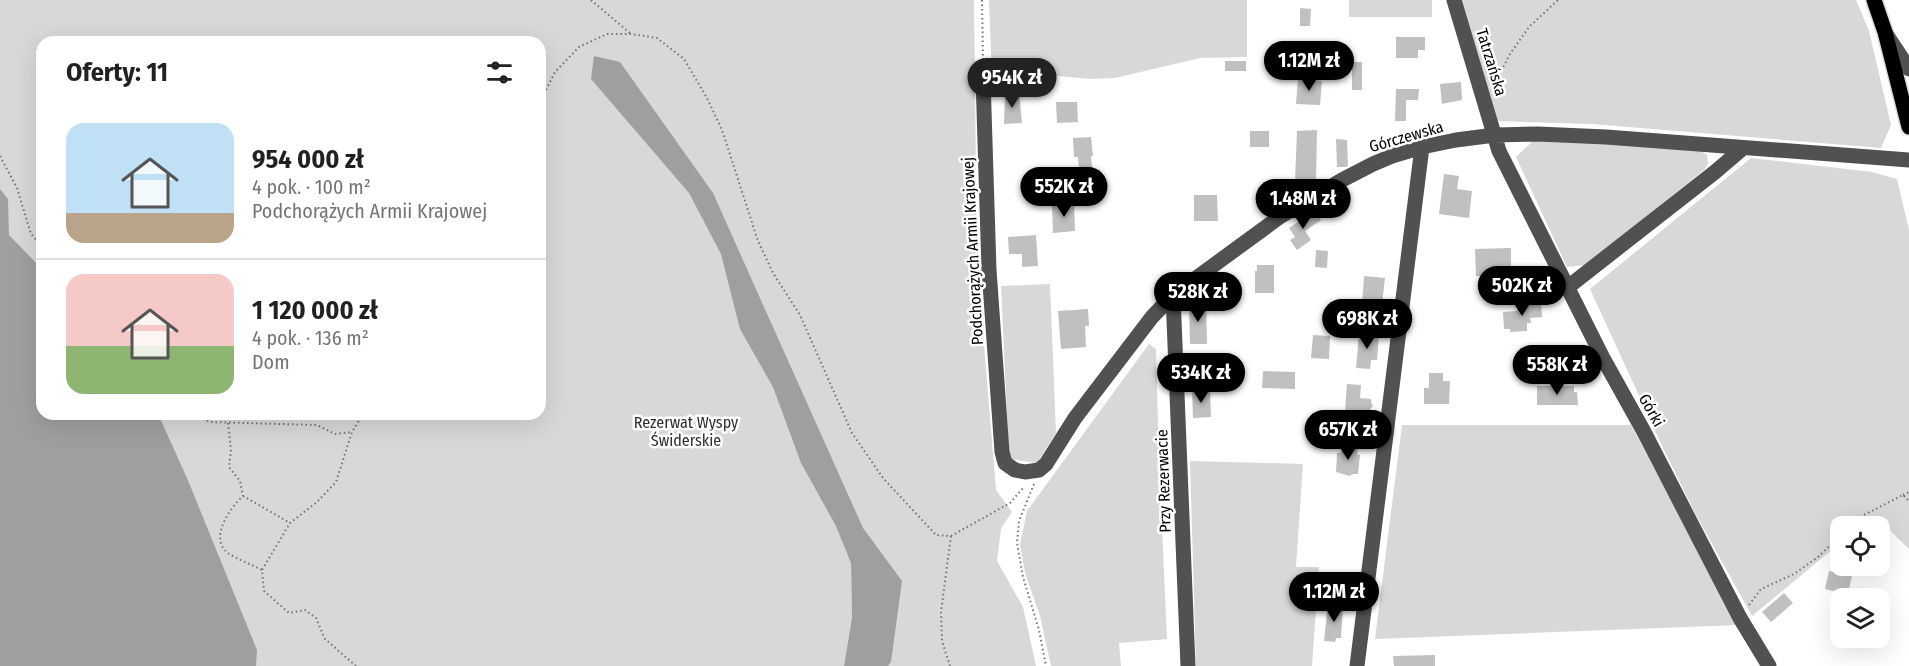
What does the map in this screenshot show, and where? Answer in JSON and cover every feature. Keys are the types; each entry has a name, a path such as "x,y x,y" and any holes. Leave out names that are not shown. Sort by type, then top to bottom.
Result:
{"main road":[{"path":"1874,0 1885,32 1909,127"}],"street":[{"name":"Tatrzańska","path":"1454,0 1495,135"},
{"path":"1885,32 1909,69"},
{"name":"Podchorążych Armii Krajowej","path":"983,78 988,270 1002,452 1005,463 1015,470 1025,472 1039,470"},
{"name":"Górczewska","path":"1039,470 1046,464 1075,418 1152,317 1173,295 1281,216 1373,164 1422,147 1495,135 1538,134 1909,160"},
{"name":"Górki","path":"1495,135 1499,151 1604,360 1643,430 1740,618 1769,666"},
{"path":"1358,666 1422,147"},
{"path":"1568,286 1742,149"},
{"name":"Przy Rezerwacie","path":"1173,295 1188,666"}],"path":[{"path":"591,0 631,34"},
{"path":"982,0 983,78"},
{"path":"1488,112 1495,82 1510,54 1529,27 1558,0"},
{"path":"546,90 555,72 579,47 607,34 631,34 657,38 684,59 707,98 722,130 758,241 773,273 800,315 852,433 883,478 936,535 951,536 1010,504 1039,470"},
{"path":"0,156 17,188 31,234 36,239"},
{"path":"206,420 228,423 317,425 335,434 352,432"},
{"path":"356,666 325,639 316,618 305,610 289,613 264,591 262,570 290,523 317,502 336,482 352,432 359,420"},
{"path":"228,423 231,450 229,467 240,482 243,496 290,523"},
{"path":"1039,470 1019,521 1017,543 1021,568 1039,630 1046,666"},
{"path":"1862,516 1909,492"},
{"path":"1903,495 1909,501"},
{"path":"243,496 234,504 222,522 220,542 226,551 262,570"},
{"path":"950,666 942,641 941,612 951,536"},
{"path":"1740,618 1761,589 1794,574 1830,546"}],"green space":[{"name":"Rezerwat Wyspy Świderskie","path":"0,0 974,0 977,261 996,490 1012,512 1001,528 997,561 1023,607 1036,666 888,666 891,662 851,568 852,617 844,666 0,666"},
{"path":"989,0 1247,0 1247,57 1200,58 1115,78 1090,79 1037,74 992,78"},
{"path":"1349,0 1432,0 1432,17 1349,17"},
{"path":"1457,0 1856,0 1869,31 1891,125 1881,148 1592,124 1496,121"},
{"path":"1535,139 1699,150 1707,155 1708,163 1705,169 1586,265 1567,267 1516,157"},
{"path":"1751,158 1872,172 1897,179 1909,230 1909,549 1890,531 1890,516 1830,516 1830,551 1752,616 1696,515 1590,289"},
{"path":"1050,284 1056,433 1037,463 1009,459 1001,286"},
{"path":"1149,344 1156,349 1167,639 1119,643 1121,666 1051,666 1040,616 1025,573 1020,544 1027,511"},
{"path":"1402,425 1631,425 1738,625 1375,639"},
{"path":"1190,461 1303,464 1296,567 1319,567 1312,666 1196,666"}],"shaded area":[{"path":"594,56 620,62 713,193 863,528 902,581 891,662 888,666 844,666 852,617 851,563 836,526 801,463 773,387 740,329 721,254 689,193 591,79"},
{"path":"0,189 8,199 9,235 36,263 36,420 161,420 187,478 257,650 256,666 0,666"}],"building":[{"path":"1300,8 1311,9 1310,26 1300,26"},
{"path":"1396,37 1425,37 1425,50 1418,50 1418,58 1396,58"},
{"path":"1309,48 1332,48 1332,58 1309,58"},
{"path":"1225,61 1246,61 1246,71 1225,71"},
{"path":"1352,62 1362,62 1362,90 1352,90"},
{"path":"1298,79 1322,81 1320,105 1296,104"},
{"path":"1461,82 1462,100 1442,104 1440,84"},
{"path":"1396,89 1419,89 1418,100 1406,100 1406,121 1395,121"},
{"path":"1005,93 1019,93 1022,123 1004,124"},
{"path":"1056,102 1077,102 1078,122 1057,123"},
{"path":"1317,130 1316,181 1295,181 1297,131"},
{"path":"1250,131 1269,131 1269,147 1250,147"},
{"path":"1091,137 1094,193 1081,194 1078,157 1074,157 1073,138"},
{"path":"1336,139 1347,140 1348,166 1346,167 1337,167"},
{"path":"1444,174 1459,176 1457,189 1472,191 1469,218 1439,214"},
{"path":"1194,195 1217,195 1218,221 1194,221"},
{"path":"1074,203 1075,231 1053,233 1052,205"},
{"path":"1314,211 1321,220 1305,231 1311,240 1297,250 1290,240 1295,237 1289,228"},
{"path":"1036,235 1038,266 1022,267 1022,254 1009,254 1008,237"},
{"path":"1511,248 1511,268 1507,268 1507,276 1476,276 1475,249"},
{"path":"1316,250 1328,251 1327,268 1315,267"},
{"path":"1257,265 1274,265 1274,293 1255,293"},
{"path":"1364,276 1385,278 1382,305 1362,305"},
{"path":"1206,301 1207,344 1190,344 1189,302"},
{"path":"1541,303 1542,317 1530,318 1531,323 1527,323 1527,331 1510,332 1510,329 1504,329 1503,312 1517,311 1517,304"},
{"path":"1088,309 1089,326 1085,326 1086,347 1061,349 1058,311"},
{"path":"1359,334 1379,335 1377,360 1371,360 1370,369 1356,368"},
{"path":"1313,335 1330,336 1329,359 1311,358"},
{"path":"1263,371 1295,372 1295,389 1262,388"},
{"path":"1429,373 1443,373 1443,381 1450,381 1449,404 1424,404 1424,388 1429,388"},
{"path":"1347,384 1361,385 1360,398 1371,399 1373,406 1370,413 1345,411"},
{"path":"1537,386 1574,386 1578,405 1537,405"},
{"path":"1192,390 1210,390 1211,417 1193,418"},
{"path":"1342,445 1358,447 1357,454 1360,455 1358,474 1350,476 1336,472 1337,453 1341,453"},
{"path":"1829,571 1830,576 1852,576 1849,588 1825,589"},
{"path":"1784,593 1793,603 1771,622 1762,612"},
{"path":"1330,604 1343,606 1341,638 1336,638 1335,642 1324,641"},
{"path":"1435,655 1435,666 1394,666 1393,656"}]}
